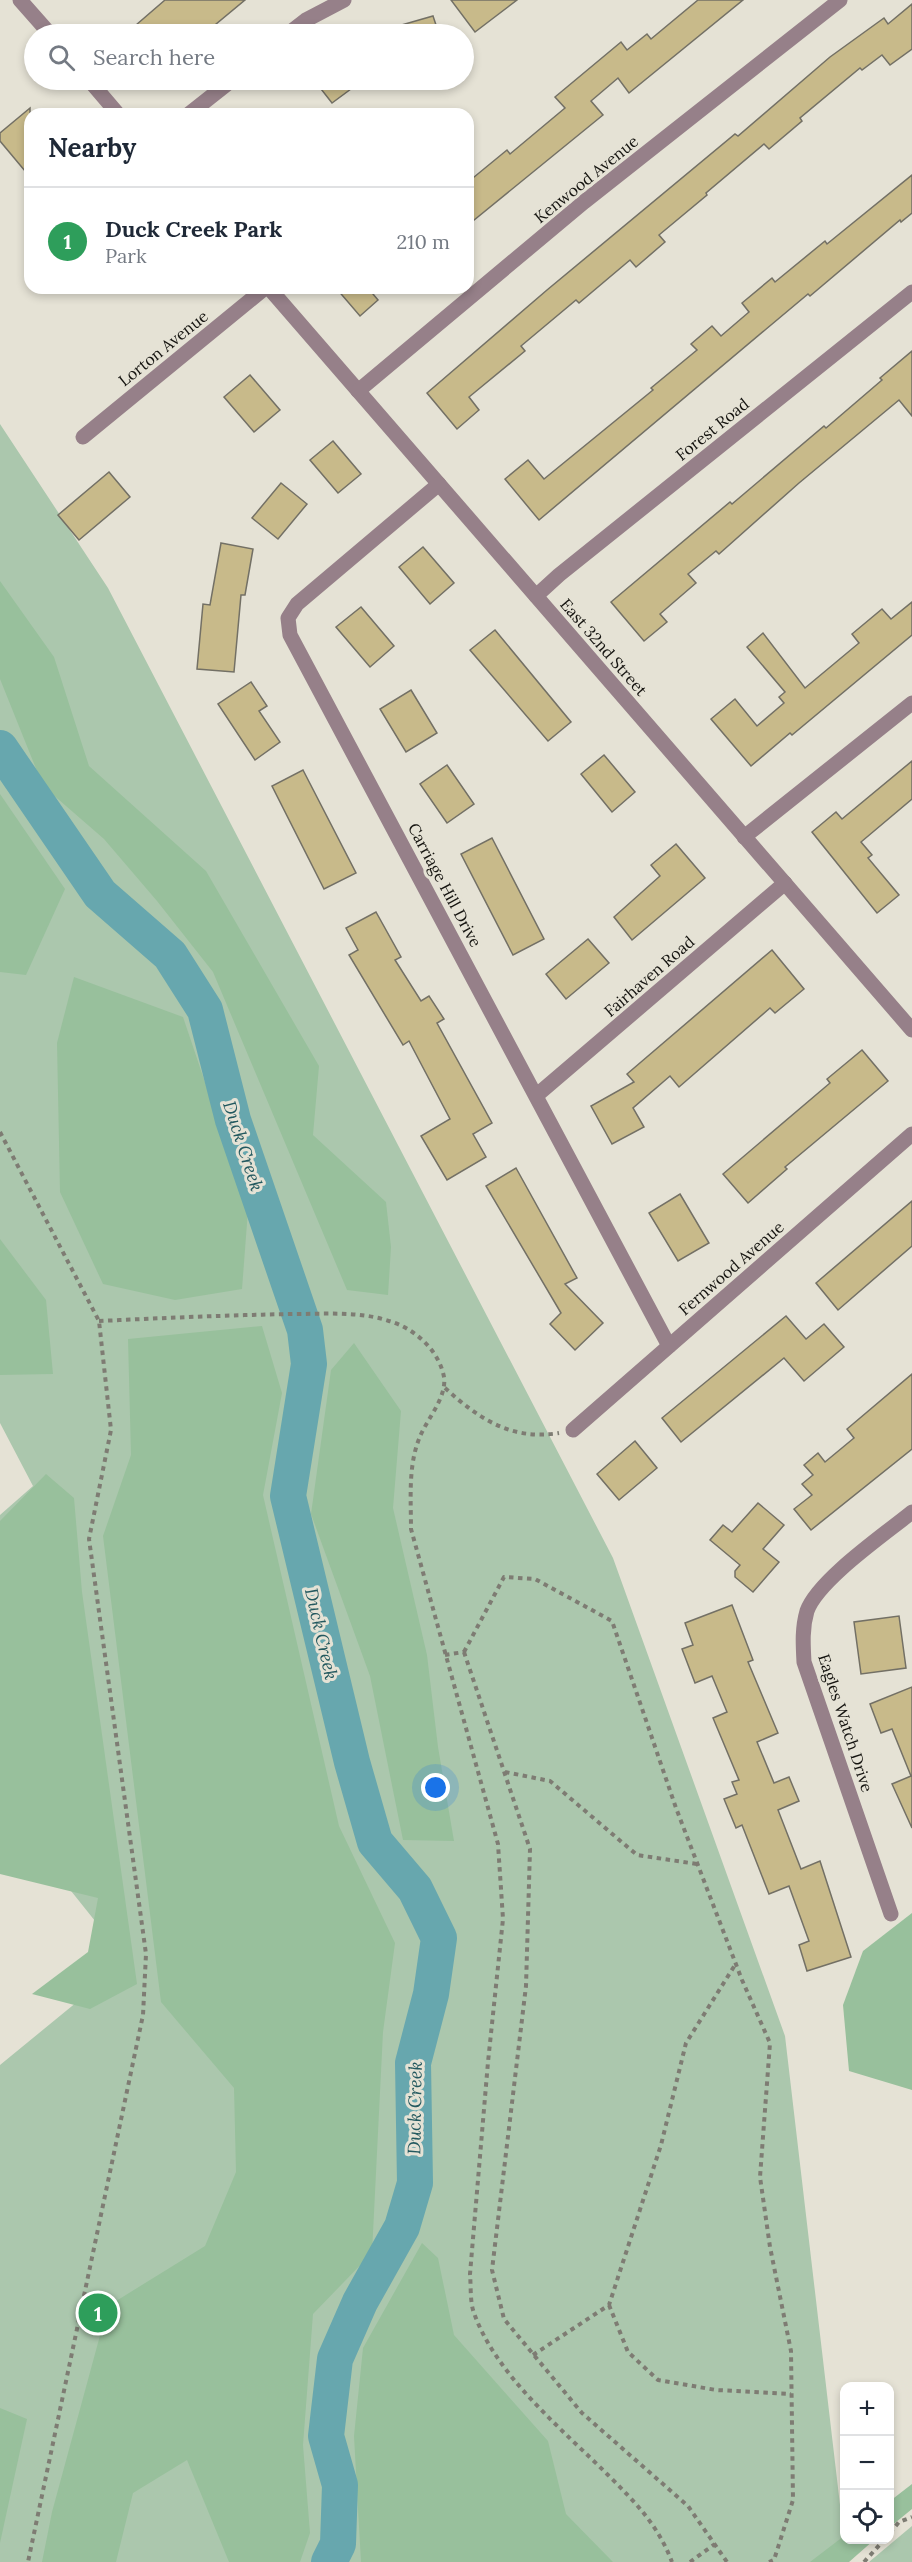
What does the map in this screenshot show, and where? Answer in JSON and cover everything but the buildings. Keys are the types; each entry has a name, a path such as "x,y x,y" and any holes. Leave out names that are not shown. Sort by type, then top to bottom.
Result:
{"street":[{"path":"20,0 41,24"},
{"path":"301,24 344,0"},
{"name":"Kenwood Avenue","path":"358,391 584,202 840,0"},
{"path":"98,90 113,108"},
{"path":"197,108 219,90"},
{"name":"Forest Road","path":"536,596 912,292"},
{"name":"Lorton Avenue","path":"84,437 260,294"},
{"name":"East 32nd Street","path":"272,294 912,1030"},
{"name":"Carriage Hill Drive","path":"439,484 297,604 288,618 290,635 669,1346"},
{"path":"744,837 912,703"},
{"name":"Fairhaven Road","path":"537,1095 785,884"},
{"name":"Fernwood Avenue","path":"573,1430 912,1134"},
{"name":"Eagles Watch Drive","path":"891,1914 804,1662 802,1632 808,1609 821,1587 912,1512"}],"path":[{"path":"0,1132 99,1321 111,1430 89,1539 146,1954 143,2015 28,2562"},
{"path":"99,1321 236,1314 358,1314 389,1321 408,1329 420,1338 440,1365 445,1388 472,1412 499,1426 521,1433 544,1435 573,1430"},
{"path":"445,1388 418,1440 411,1476 411,1529 498,1844 503,1919 470,2274 472,2307 486,2343 531,2399 640,2507 664,2540 672,2562"},
{"path":"727,2562 688,2506 582,2413 504,2319 492,2270 526,1986 530,1849 464,1652 504,1577 535,1579 612,1621 676,1808 736,1965 770,2043 760,2177 770,2247 791,2351 793,2500 774,2560 770,2562"},
{"path":"445,1655 464,1652"},
{"path":"505,1772 550,1781 636,1856 697,1864"},
{"path":"533,2355 609,2305 661,2145 686,2043 736,1965"},
{"path":"609,2305 628,2352 658,2380 716,2390 791,2394"},
{"path":"894,2529 900,2522 912,2517"},
{"path":"690,2562 715,2544"},
{"path":"864,2562 880,2544"}],"green space":[{"path":"0,424 108,588 613,1558 785,2036 840,2505 840,2544 845,2544 846,2556 839,2562 0,2562 0,2065 127,1961 0,1802 0,1515 33,1486 0,1423"},
{"path":"0,581 54,657 89,766 206,871 319,1066 313,1135 386,1202 391,1247 388,1295 347,1290 213,972 104,839 43,786 0,679"},
{"path":"0,794 65,889 26,975 0,972"},
{"path":"74,977 183,1017 248,1210 242,1289 175,1300 103,1284 60,1192 57,1043"},
{"path":"0,1239 46,1300 53,1374 0,1375"},
{"path":"262,1326 282,1393 263,1495 339,1826 395,1943 383,2032 372,2253 313,2314 303,2445 310,2533 300,2562 229,2562 187,2460 133,2493 116,2562 42,2562 52,2512 108,2306 205,2246 236,2172 234,2088 161,2002 103,1536 131,1455 128,1339"},
{"path":"354,1343 401,1411 393,1508 427,1655 438,1747 454,1841 403,1840 370,1676 311,1514 331,1370"},
{"path":"46,1474 74,1498 82,1592 137,1984 90,2009 32,1994 88,1952 98,1898 0,1874 0,1521"},
{"path":"912,1913 912,2090 849,2071 843,2005 863,1951"},
{"path":"422,2243 438,2258 454,2335 548,2441 566,2514 613,2562 361,2562 354,2436 363,2348"},
{"path":"0,2408 27,2419 0,2543"},
{"path":"912,2484 912,2509 894,2524 894,2498"},
{"path":"912,2526 912,2562 869,2562 890,2544 894,2544 894,2541"},
{"path":"840,2539 840,2544 869,2544 849,2562 810,2562"}],"waterway":[{"name":"Duck Creek","path":"0,748 100,894 170,955 205,1010 233,1120 305,1330 309,1364 288,1496 352,1762 375,1842 415,1889 439,1938 431,1994 413,2063 415,2183 402,2227 360,2302 335,2359 326,2436 340,2485 338,2544 329,2562"}],"place":[{"name":"Duck Creek Park","path":"98,2313"}]}
